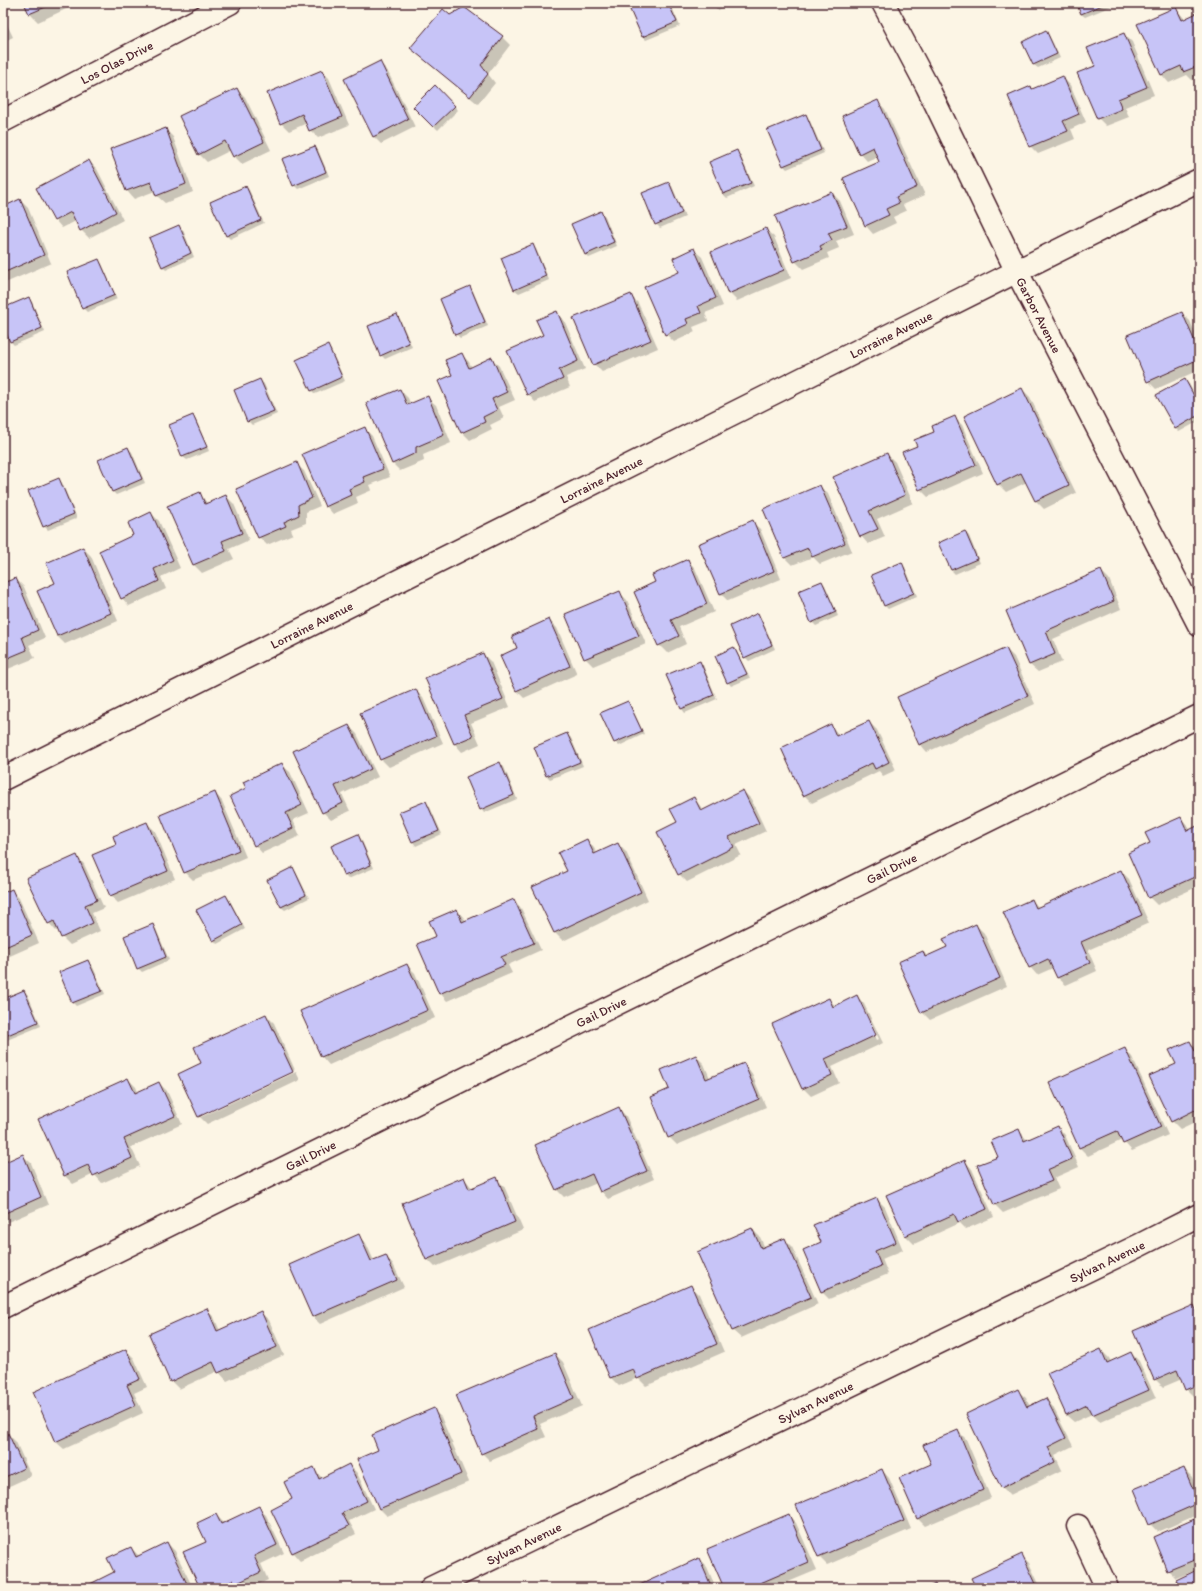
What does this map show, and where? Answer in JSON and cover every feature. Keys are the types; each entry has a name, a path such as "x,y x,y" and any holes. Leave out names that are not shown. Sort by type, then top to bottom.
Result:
{"street":[{"name":"Los Olas Drive","path":"3,121 230,3"},
{"name":"Garbor Avenue","path":"883,3 927,86 1016,270 1199,626"},
{"name":"Lorraine Avenue","path":"3,778 1016,270 1199,180"},
{"name":"Gail Drive","path":"3,1307 1199,716"},
{"name":"Sylvan Avenue","path":"431,1588 1140,1245 1199,1215"},
{"path":"1078,1526 1107,1588"}],"building":[{"path":"24,3 55,3 29,14"},
{"path":"627,3 668,3 677,22 642,37"},
{"path":"1076,3 1107,3 1081,14"},
{"path":"464,7 503,36 481,65 488,74 470,97 410,48 443,9 450,15"},
{"path":"1176,7 1182,20 1199,12 1199,68 1198,66 1183,72 1181,66 1161,75 1137,24"},
{"path":"1046,30 1057,54 1033,65 1022,42"},
{"path":"1124,33 1147,87 1118,99 1122,109 1097,119 1077,73 1095,66 1087,48"},
{"path":"380,61 408,119 373,137 344,79"},
{"path":"322,70 342,117 309,131 302,114 280,124 267,93"},
{"path":"1063,76 1079,114 1063,121 1068,131 1029,147 1008,96 1031,86 1032,89"},
{"path":"435,85 455,106 433,127 413,107"},
{"path":"237,88 264,142 233,157 225,141 198,155 179,116"},
{"path":"878,100 917,187 896,197 899,203 886,209 889,215 865,226 843,178 879,162 873,147 859,154 842,116"},
{"path":"806,114 821,150 783,166 767,130"},
{"path":"166,128 186,184 156,196 151,182 126,191 110,149"},
{"path":"315,146 326,172 293,186 282,159"},
{"path":"737,150 751,183 723,194 709,162"},
{"path":"89,160 116,212 80,231 71,212 54,221 36,188"},
{"path":"669,182 682,213 655,225 642,193"},
{"path":"246,186 261,220 226,236 210,202"},
{"path":"832,192 847,226 828,233 832,240 820,246 822,250 794,262 775,216"},
{"path":"20,199 44,255 3,273 3,207"},
{"path":"601,211 614,242 585,255 571,224"},
{"path":"179,225 191,253 162,267 149,238"},
{"path":"766,228 784,270 728,294 711,252"},
{"path":"533,244 546,276 514,290 501,258"},
{"path":"694,248 716,298 698,306 701,313 686,319 688,324 665,335 644,287 679,272 673,258"},
{"path":"99,259 115,295 82,309 67,272"},
{"path":"470,286 485,322 455,335 440,299"},
{"path":"631,294 651,340 593,365 573,318"},
{"path":"29,297 42,328 10,342 3,326 3,308"},
{"path":"557,311 578,361 559,370 563,379 527,395 507,351 543,335 536,320"},
{"path":"1182,312 1199,351 1199,359 1147,382 1127,335"},
{"path":"397,314 409,343 380,356 368,326"},
{"path":"328,345 342,377 311,391 296,360"},
{"path":"462,353 469,368 492,357 507,392 492,399 497,410 483,417 485,422 461,433 438,381 452,375 445,360"},
{"path":"260,379 274,411 247,422 234,390"},
{"path":"1185,379 1199,405 1199,415 1175,429 1156,395"},
{"path":"1022,388 1069,485 1035,501 1021,473 997,485 964,416"},
{"path":"400,389 407,405 428,396 444,435 416,447 416,453 392,464 366,403"},
{"path":"193,415 207,447 182,457 169,425"},
{"path":"955,416 976,465 919,490 902,452 917,446 914,440 934,432 932,426"},
{"path":"365,427 383,469 363,477 365,482 349,489 351,495 325,507 302,454"},
{"path":"128,447 142,479 112,492 98,460"},
{"path":"887,453 905,495 869,511 878,529 860,537 833,477"},
{"path":"297,462 312,498 298,505 299,515 284,522 286,526 258,538 236,489"},
{"path":"59,478 74,514 43,527 28,491"},
{"path":"820,485 845,543 812,557 808,548 784,558 763,509"},
{"path":"200,492 205,504 226,495 242,533 222,541 226,551 193,565 167,506"},
{"path":"151,512 173,560 154,569 159,581 121,599 99,551 133,535 128,523"},
{"path":"753,520 774,571 720,594 698,544"},
{"path":"965,531 977,559 951,570 938,543"},
{"path":"3,541 6,549 3,550"},
{"path":"83,547 111,613 57,636 37,591 55,583 46,563"},
{"path":"688,559 707,604 671,620 679,636 658,646 634,592 655,582 652,575"},
{"path":"902,562 914,593 884,606 871,575"},
{"path":"1101,570 1114,601 1046,631 1055,654 1029,665 1006,611"},
{"path":"16,578 38,630 22,637 27,650 3,660 3,583"},
{"path":"822,581 836,612 811,623 798,591"},
{"path":"620,591 639,636 584,659 565,614"},
{"path":"758,613 772,645 744,658 730,626"},
{"path":"549,619 570,666 516,691 500,656 517,648 512,636"},
{"path":"734,647 747,674 727,683 715,656"},
{"path":"1006,648 1028,696 919,745 897,697"},
{"path":"483,653 503,699 464,715 473,736 454,744 425,678"},
{"path":"700,661 714,695 681,709 666,675"},
{"path":"416,689 436,736 380,760 360,713"},
{"path":"628,701 642,731 614,743 600,713"},
{"path":"869,721 889,762 875,769 872,763 803,796 781,748 831,724 836,736"},
{"path":"349,725 371,769 335,786 343,803 322,813 293,751"},
{"path":"567,733 580,762 546,776 534,747"},
{"path":"500,762 514,795 480,810 466,777"},
{"path":"282,763 302,805 286,813 293,828 254,846 230,796 246,788 243,782"},
{"path":"743,790 759,823 729,837 734,847 678,875 657,832 677,822 670,809 694,797 701,811"},
{"path":"215,792 239,850 184,873 160,815"},
{"path":"426,801 439,831 412,842 399,812"},
{"path":"1181,817 1187,831 1199,825 1199,875 1148,898 1128,853 1150,843 1145,833"},
{"path":"147,822 168,871 110,896 92,855 116,845 113,836"},
{"path":"358,834 371,865 344,876 331,846"},
{"path":"587,839 594,854 618,843 641,892 554,933 532,887 567,871 558,853"},
{"path":"77,855 97,900 85,905 93,923 61,938 54,921 48,924 26,878"},
{"path":"293,867 306,895 281,907 267,880"},
{"path":"1121,870 1142,915 1081,942 1090,963 1057,978 1048,959 1029,968 1003,912 1032,899 1036,908"},
{"path":"12,889 32,935 3,948 3,893"},
{"path":"226,895 242,925 213,941 196,910"},
{"path":"514,899 534,943 501,957 505,965 439,994 417,944 436,936 429,921 457,909 462,922"},
{"path":"153,924 166,957 137,969 124,936"},
{"path":"976,924 1000,978 921,1013 898,962 923,951 925,957 947,947 943,939"},
{"path":"88,960 102,991 72,1003 59,972"},
{"path":"407,964 428,1010 321,1057 300,1011"},
{"path":"24,990 38,1022 3,1037 3,999"},
{"path":"857,995 876,1035 825,1059 832,1075 802,1089 772,1024 829,998 833,1007"},
{"path":"266,1014 293,1072 198,1117 178,1074 201,1063 194,1047"},
{"path":"1190,1041 1195,1051 1199,1049 1199,1108 1171,1122 1149,1076 1176,1064 1169,1050"},
{"path":"1125,1048 1161,1127 1123,1144 1117,1131 1079,1148 1049,1082"},
{"path":"696,1055 706,1079 744,1063 759,1099 668,1138 651,1097 669,1089 661,1070"},
{"path":"128,1078 135,1093 159,1082 175,1116 124,1139 132,1158 93,1176 88,1165 64,1176 38,1119"},
{"path":"619,1107 647,1171 600,1192 592,1174 556,1190 535,1145"},
{"path":"1058,1126 1072,1159 1047,1170 1052,1181 994,1205 977,1165 998,1157 991,1141 1019,1129 1024,1141"},
{"path":"23,1154 41,1197 3,1214 3,1163"},
{"path":"965,1160 987,1209 958,1222 954,1214 905,1236 886,1195"},
{"path":"464,1177 469,1189 497,1177 515,1222 426,1260 402,1203"},
{"path":"877,1198 896,1242 875,1251 881,1266 821,1292 803,1250 821,1242 813,1225"},
{"path":"752,1228 761,1248 785,1238 811,1297 732,1331 697,1252"},
{"path":"359,1234 371,1261 386,1255 397,1280 312,1317 289,1265"},
{"path":"691,1285 717,1344 637,1379 633,1369 610,1378 589,1330"},
{"path":"1194,1305 1199,1317 1199,1384 1185,1390 1177,1370 1154,1380 1133,1331"},
{"path":"207,1308 217,1331 261,1311 277,1347 218,1373 213,1362 170,1382 149,1334"},
{"path":"126,1349 140,1379 127,1385 136,1405 55,1442 33,1392"},
{"path":"1101,1349 1107,1363 1131,1352 1149,1390 1092,1415 1087,1405 1066,1415 1047,1373"},
{"path":"555,1353 574,1398 533,1416 538,1429 481,1454 456,1395"},
{"path":"1018,1389 1027,1407 1046,1398 1066,1438 1048,1447 1055,1462 1001,1488 966,1414"},
{"path":"434,1408 461,1474 379,1509 357,1459 378,1450 372,1435"},
{"path":"958,1430 983,1490 917,1519 899,1478 931,1464 923,1445"},
{"path":"8,1433 24,1468 3,1478 3,1435"},
{"path":"349,1464 367,1501 342,1513 349,1526 292,1553 271,1510 292,1499 284,1482 314,1467 319,1479"},
{"path":"1184,1468 1199,1503 1149,1525 1134,1489"},
{"path":"882,1469 904,1521 818,1557 796,1505"},
{"path":"259,1506 277,1545 254,1556 261,1572 235,1584 233,1580 217,1588 200,1588 183,1552 206,1542 197,1523 216,1514 221,1524"},
{"path":"789,1514 809,1562 749,1588 724,1588 707,1549"},
{"path":"1199,1517 1199,1558 1167,1571 1153,1537"},
{"path":"167,1542 189,1588 92,1588 90,1584 114,1572 107,1558 131,1547 136,1557"},
{"path":"1022,1554 1037,1586 1033,1588 976,1588 971,1578"},
{"path":"699,1558 712,1588 633,1588"},
{"path":"1199,1569 1199,1588 1180,1588 1176,1580"},
{"path":"935,1584 937,1588 927,1588"}]}
